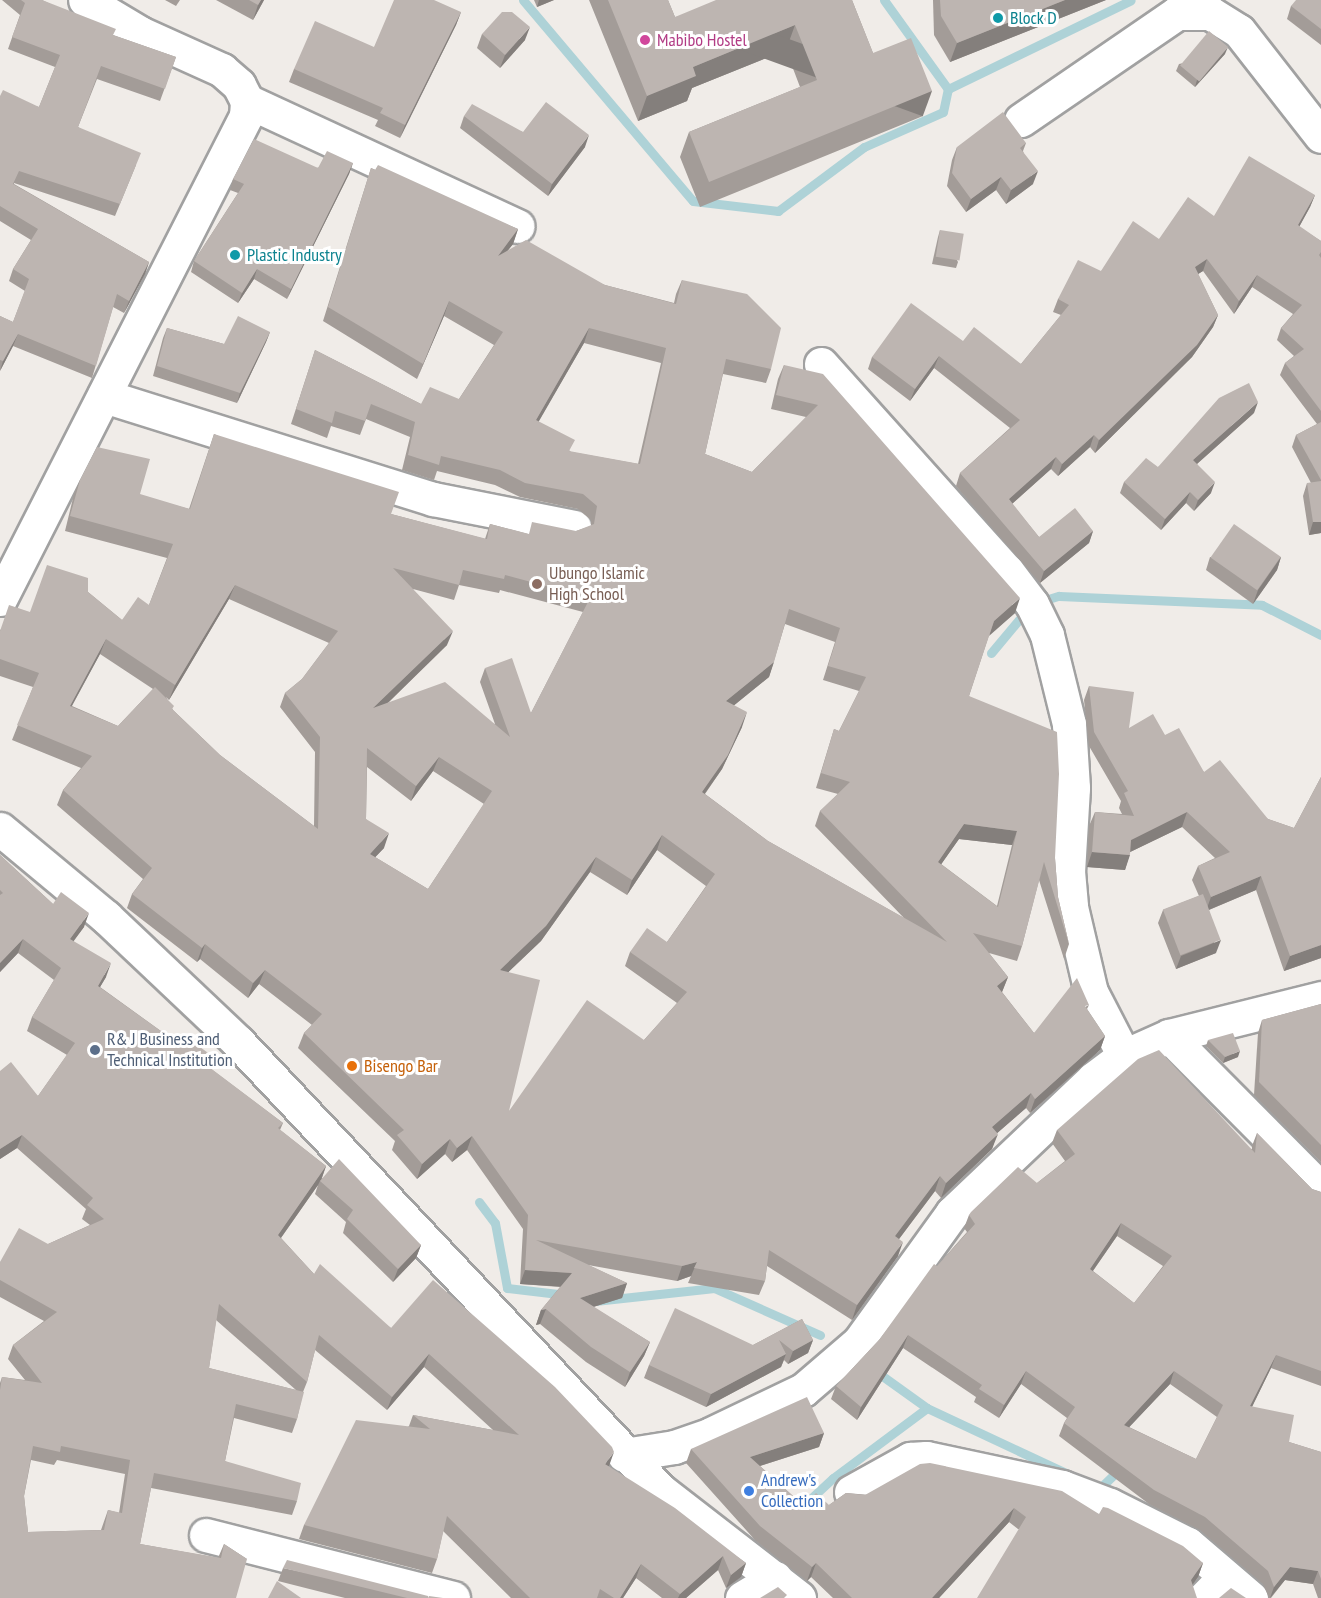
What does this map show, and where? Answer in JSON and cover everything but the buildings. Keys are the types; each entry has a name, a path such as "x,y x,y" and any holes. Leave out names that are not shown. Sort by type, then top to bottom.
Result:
{"street":[{"path":"85,0 140,33 222,70 239,85 247,101 518,226"},
{"path":"1021,120 1177,13 1210,13 1239,31 1321,136"},
{"path":"0,599 239,134 247,101"},
{"path":"821,364 1007,571 1032,604 1047,635 1069,724 1073,788 1068,871 1071,907 1091,992 1124,1056"},
{"path":"104,396 433,499 574,527"},
{"path":"0,829 106,917 238,1042 624,1455 677,1504 787,1588"},
{"path":"624,1455 674,1447 711,1434 803,1390 859,1342 952,1213 1094,1079 1124,1056 1169,1035 1321,998"},
{"path":"1169,1035 1321,1189"},
{"path":"851,1492 910,1460 926,1458 1062,1487 1110,1505 1188,1544 1214,1587 1251,1598"},
{"path":"206,1535 453,1598"},
{"path":"742,1598 787,1588"}],"waterway":[{"path":"523,0 693,201 778,211 864,147 943,112 948,89 1131,0"},
{"path":"884,0 948,89"},
{"path":"991,653 1032,604 1059,596 1262,605 1321,635"},
{"path":"479,1202 495,1223 507,1288 567,1295"},
{"path":"595,1301 714,1288 820,1335"},
{"path":"874,1370 927,1408"},
{"path":"794,1514 833,1478 927,1408 1068,1474"},
{"path":"1094,1486 1099,1489 1120,1469"}],"place":[{"name":"Block D","path":"998,18"},
{"name":"Mabibo Hostel","path":"645,40"},
{"name":"Plastic Industry","path":"235,255"},
{"name":"Ubungo Islamic High School","path":"537,584"},
{"name":"R& J Business and Technical Institution","path":"95,1050"},
{"name":"Bisengo Bar","path":"352,1066"},
{"name":"Andrew's Collection","path":"749,1491"}]}
